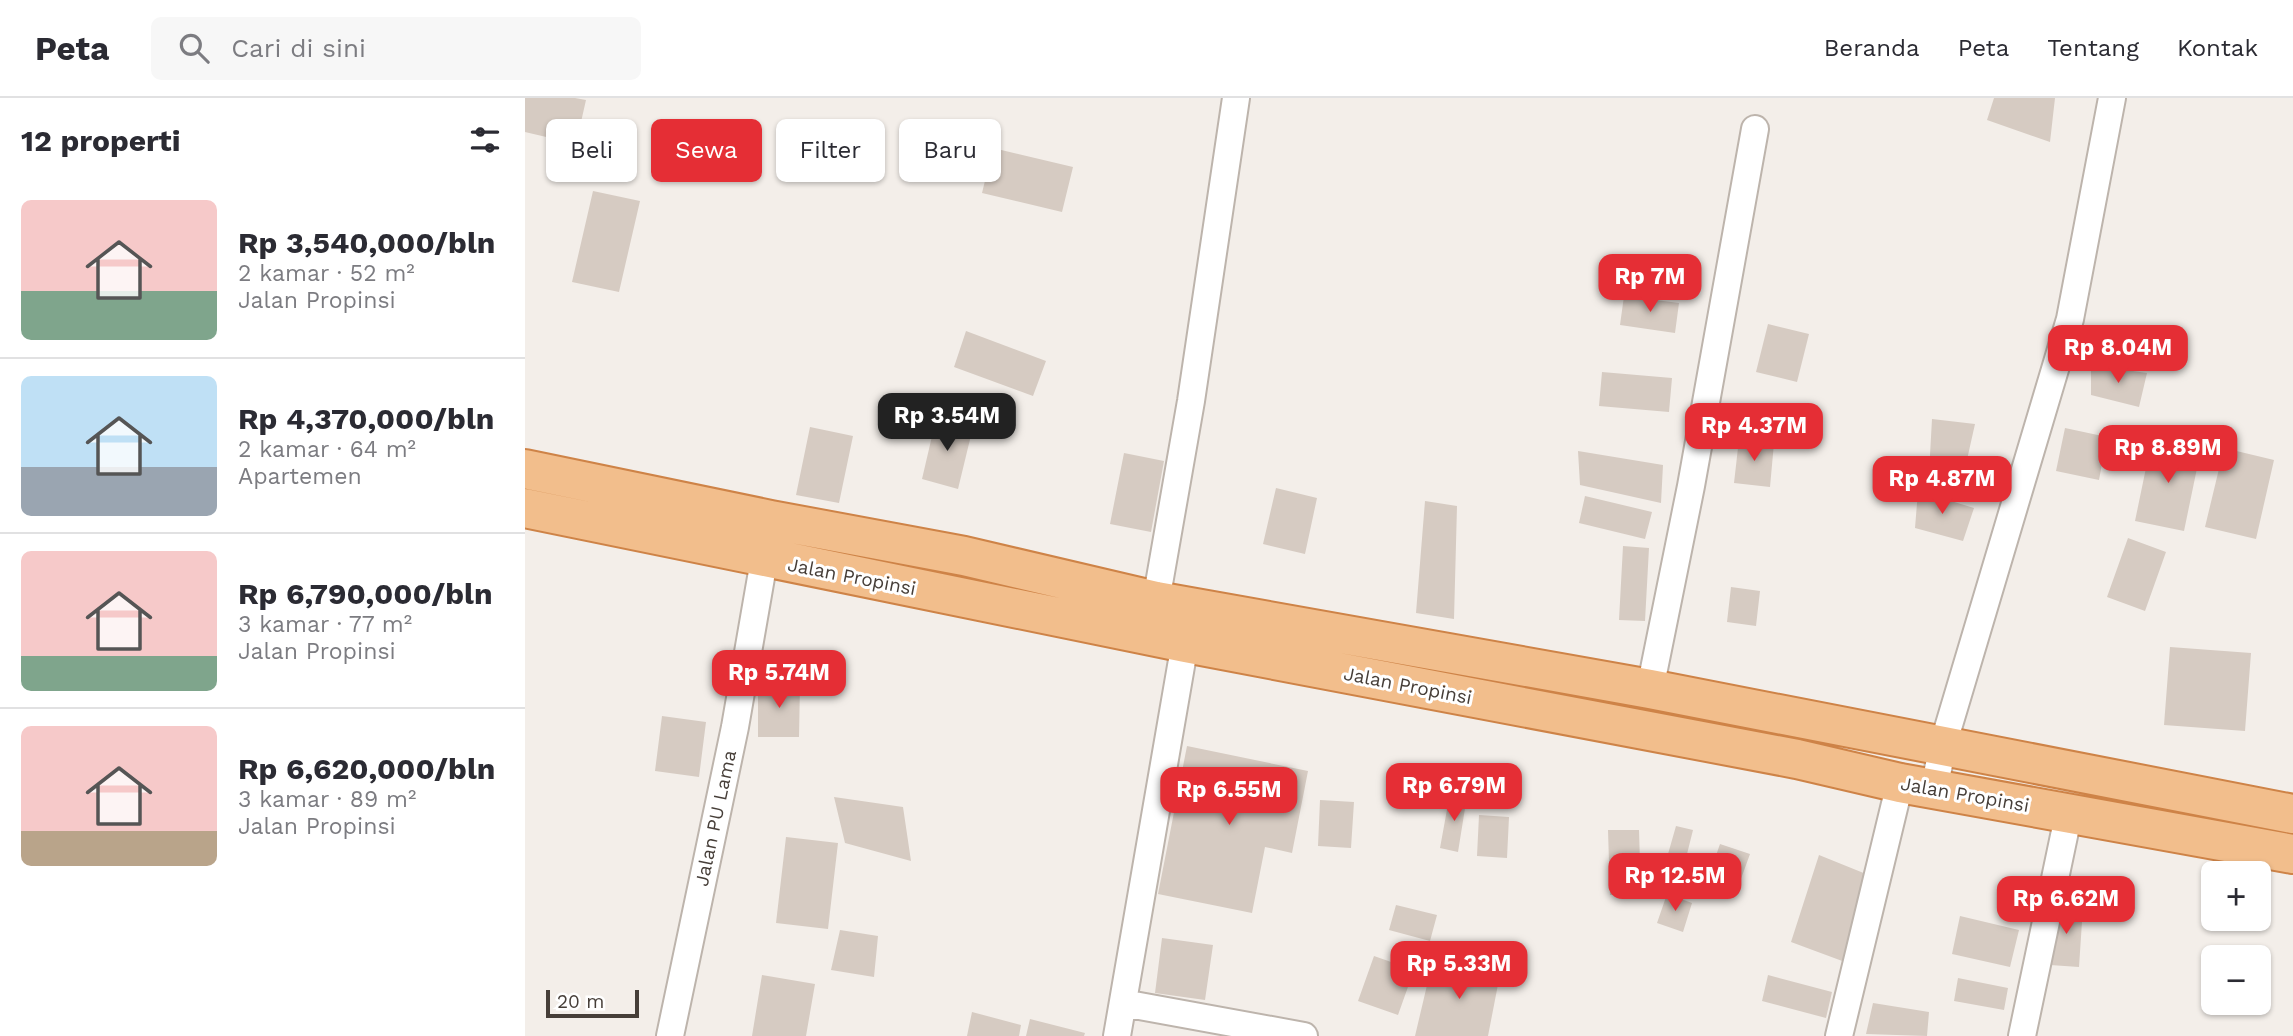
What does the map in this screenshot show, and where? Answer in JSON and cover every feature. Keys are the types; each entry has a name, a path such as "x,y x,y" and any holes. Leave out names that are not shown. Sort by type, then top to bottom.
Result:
{"highway":[{"path":"525,469 771,520 964,556 1156,601 1650,689 2293,814"},
{"name":"Jalan Propinsi","path":"525,508 1185,643 1797,760 1917,786 2293,854"}],"street":[{"path":"1156,601 1191,401 1235,98"},
{"path":"1839,1036 1917,786 1943,745 2070,319 2112,98"},
{"path":"1650,689 1691,486 1755,129"},
{"name":"Jalan PU Lama","path":"670,1036 735,727 771,520"},
{"path":"1117,1036 1185,643"},
{"path":"2022,1036 2069,812"},
{"path":"1123,1003 1304,1036"}],"building":[{"path":"525,98 586,100 582,119 546,119 546,137 525,132"},
{"path":"1994,98 2055,98 2050,142 1987,120"},
{"path":"1001,150 1073,167 1062,212 982,193 985,182 1001,182"},
{"path":"593,191 640,201 619,292 572,282"},
{"path":"1624,296 1679,303 1675,333 1620,325"},
{"path":"1768,324 1809,334 1797,382 1756,372"},
{"path":"966,331 1046,361 1033,396 954,367"},
{"path":"2091,365 2147,373 2139,407 2091,395"},
{"path":"1602,372 1672,378 1669,412 1599,406"},
{"path":"936,419 973,427 958,489 922,479"},
{"path":"1932,419 1975,424 1962,482 1929,473"},
{"path":"810,427 853,436 839,503 796,495"},
{"path":"2065,428 2107,437 2099,480 2056,471"},
{"path":"1739,439 1774,443 1770,487 1734,483"},
{"path":"2152,439 2201,449 2184,531 2135,521"},
{"path":"2224,448 2274,460 2256,539 2205,527"},
{"path":"1578,451 1663,465 1661,503 1580,485"},
{"path":"1124,453 1164,461 1151,532 1110,524"},
{"path":"1276,488 1317,498 1305,554 1263,544"},
{"path":"1918,491 1974,508 1963,541 1915,528"},
{"path":"1585,496 1652,512 1645,539 1579,523"},
{"path":"1425,501 1457,506 1454,619 1416,613"},
{"path":"2128,538 2166,552 2145,611 2107,597"},
{"path":"1623,546 1649,548 1645,621 1619,620"},
{"path":"1731,587 1760,591 1756,626 1727,622"},
{"path":"2170,647 2251,653 2245,731 2164,725"},
{"path":"758,684 800,684 799,737 758,737"},
{"path":"662,716 706,722 699,777 655,771"},
{"path":"1187,746 1308,771 1292,853 1265,847 1252,913 1158,894"},
{"path":"1450,793 1467,796 1458,852 1440,848"},
{"path":"834,797 903,807 911,861 845,843"},
{"path":"1320,800 1354,802 1351,848 1318,846"},
{"path":"1479,815 1509,817 1507,858 1477,856"},
{"path":"1676,826 1693,830 1684,866 1666,861"},
{"path":"1608,830 1639,830 1641,895 1610,895"},
{"path":"786,837 838,843 828,929 776,923"},
{"path":"1720,844 1750,854 1734,898 1705,887"},
{"path":"1819,855 1871,876 1853,965 1791,942"},
{"path":"1667,894 1692,903 1683,932 1657,923"},
{"path":"1396,905 1437,915 1430,941 1389,930"},
{"path":"2053,905 2083,907 2079,967 2050,965"},
{"path":"1960,916 2019,930 2010,967 1952,954"},
{"path":"840,930 878,936 874,977 831,970"},
{"path":"1162,938 1213,945 1205,1000 1155,993"},
{"path":"1374,956 1414,970 1398,1015 1358,1001"},
{"path":"1432,964 1501,969 1488,1036 1415,1036"},
{"path":"762,975 815,984 806,1036 752,1036"},
{"path":"1768,975 1832,992 1826,1018 1762,1001"},
{"path":"1958,978 2008,988 2004,1010 1954,1001"},
{"path":"1873,1003 1929,1012 1927,1036 1866,1034"},
{"path":"972,1012 1021,1025 1019,1036 967,1036"},
{"path":"1030,1019 1085,1033 1084,1036 1026,1036"}]}
